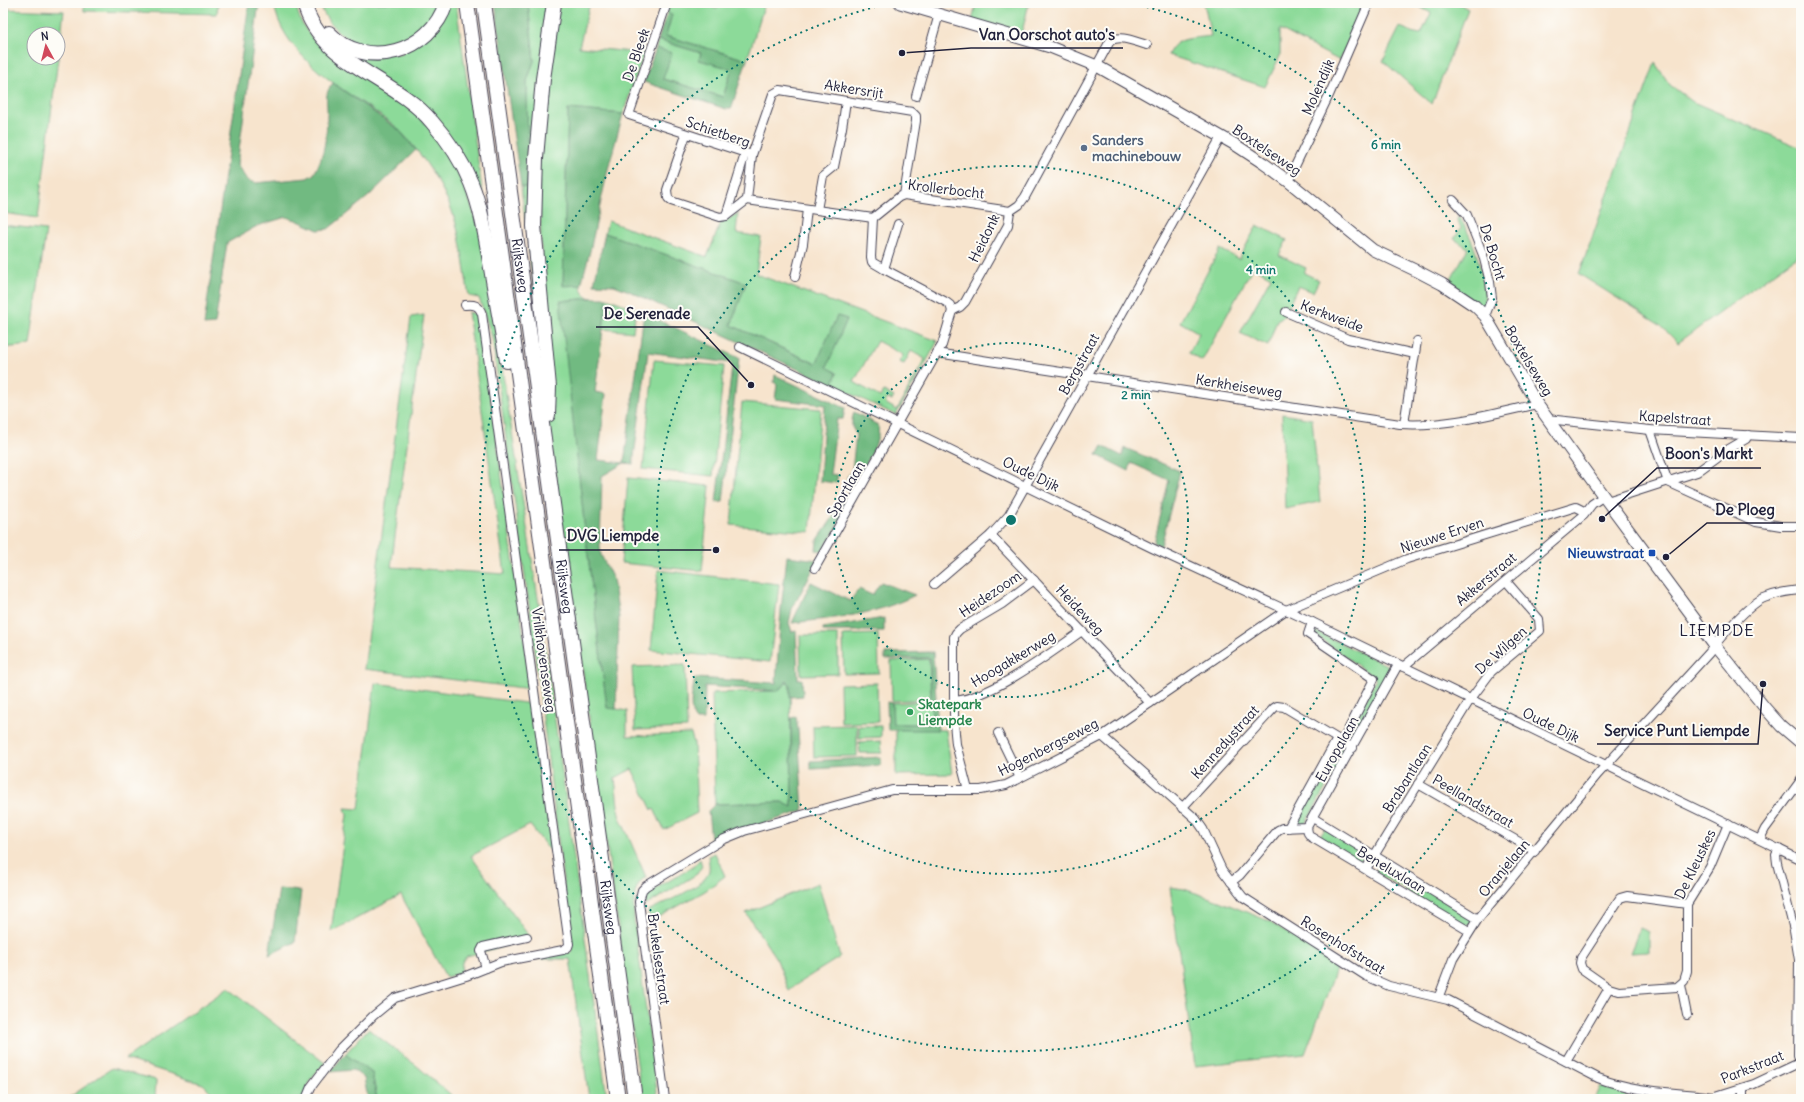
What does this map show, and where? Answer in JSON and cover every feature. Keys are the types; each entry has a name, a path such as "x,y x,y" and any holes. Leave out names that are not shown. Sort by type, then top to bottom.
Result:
{"highway":[{"path":"304,3 312,24 323,39 350,61 395,90 421,110 432,121 449,143 466,172 479,206 484,228 512,392 529,458"},
{"path":"312,3 315,12 326,29 337,40 362,52 379,53 399,51 419,41 437,22 446,3"},
{"name":"Rijksweg","path":"467,3 618,1099"},
{"name":"Rijksweg","path":"484,3 635,1099"},
{"path":"547,455 549,387 534,226 536,158 543,79 554,3"}],"street":[{"name":"De Bleek","path":"629,115 667,3"},
{"name":"Boxtelseweg","path":"900,3 1050,47 1097,66 1263,162 1373,250 1442,284 1474,306 1485,316 1547,419"},
{"name":"Molendijk","path":"1288,181 1330,93 1369,3"},
{"path":"916,96 939,14"},
{"name":"Heidonk","path":"952,311 960,307 965,302 1008,225 1010,211 1019,205 1025,197 1110,41 1116,38 1147,45"},
{"name":"Akkersrijt","path":"748,155 773,94 776,91 780,90 912,112 916,116 904,195"},
{"path":"817,210 823,176 834,167 846,101"},
{"name":"Schietberg","path":"629,115 748,155 747,200"},
{"path":"686,135 667,190 668,198 671,201 720,217 726,216 747,200 873,218 871,257 875,264 950,305 952,311 942,345 898,423"},
{"name":"Bergstraat","path":"934,584 992,534 1009,515 1221,137"},
{"path":"726,216 748,155"},
{"name":"Krollerbocht","path":"873,218 899,197 904,195 1010,211"},
{"name":"De Bocht","path":"1453,200 1467,215 1486,269 1492,298 1485,316"},
{"path":"795,277 803,244 807,209"},
{"path":"884,269 898,224"},
{"name":"Vrilkhovenseweg","path":"306,1099 311,1087 339,1050 395,998 466,976 514,959 563,950 568,947 570,942 482,314 475,305 465,305"},
{"name":"Kerkweide","path":"1286,312 1348,338 1415,354"},
{"path":"1404,424 1417,341"},
{"name":"Oude Dijk","path":"740,347 1152,548 1312,622 1606,766 1760,838 1801,860"},
{"name":"Kerkheiseweg","path":"937,354 1404,424 1440,424 1537,404"},
{"path":"1547,419 1714,645 1765,708 1781,726 1801,743"},
{"name":"Kapelstraat","path":"1547,419 1650,430 1801,438"},
{"name":"Sportlaan","path":"815,568 898,423"},
{"path":"1650,430 1668,482 1756,522 1781,526 1801,526"},
{"path":"1586,512 1592,504 1605,499 1668,482 1697,472 1727,450 1746,439 1748,435"},
{"name":"Nieuwe Erven","path":"1286,610 1407,559 1576,507 1586,512"},
{"name":"Akkerstraat","path":"1401,666 1506,581 1586,512"},
{"name":"Heideweg","path":"992,534 1150,703"},
{"name":"Heidezoom","path":"954,701 954,637 960,629 1002,604 1034,580"},
{"name":"De Wilgen","path":"1470,700 1491,672 1540,631 1539,619 1506,581"},
{"name":"Oranjelaan","path":"1439,996 1453,959 1478,919 1606,766 1721,637 1763,598 1777,593 1801,590"},
{"name":"Hogenbergseweg","path":"699,853 722,840 744,831 892,790 968,790 1006,785 1102,736 1286,610"},
{"name":"Europalaan","path":"1288,828 1374,679 1308,634 1312,622"},
{"name":"Hoogakkerweg","path":"954,701 974,697 992,688 1038,662 1082,631"},
{"name":"Europalaan","path":"1307,827 1401,666"},
{"name":"Brabantlaan","path":"1366,869 1470,700"},
{"path":"954,701 956,744 968,790"},
{"name":"Kennedystraat","path":"1182,808 1277,706 1284,708 1353,748"},
{"path":"998,733 1020,778"},
{"name":"Rosenhofstraat","path":"1102,736 1196,819 1203,829 1222,870 1230,882 1243,896 1377,982 1389,986 1439,996 1598,1078 1630,1088 1655,1093 1714,1096 1728,1099"},
{"path":"1760,838 1801,780"},
{"name":"Peellandstraat","path":"1418,784 1534,851"},
{"name":"Beneluxlaan","path":"1313,818 1478,919"},
{"name":"De Kleuskes","path":"1687,1015 1681,985 1684,982 1687,971 1687,904 1710,867 1728,824"},
{"path":"1230,882 1240,875 1278,830 1307,827"},
{"name":"Beneluxlaan","path":"1307,827 1308,833 1311,837 1470,931"},
{"path":"1779,849 1776,855 1777,863 1794,930 1799,960 1798,1055 1800,1062"},
{"name":"Brukelsestraat","path":"665,1099 639,896 646,886 699,853"},
{"path":"1681,985 1677,987 1619,991 1608,988 1582,969 1580,964 1581,958 1620,898 1628,896 1687,904"},
{"path":"486,968 481,951 483,947 527,937"},
{"path":"1566,1062 1608,988"},
{"name":"Parkstraat","path":"1714,1096 1743,1088 1800,1062"},
{"path":"1743,1088 1743,1099"}],"green space":[{"path":"84,3 218,3 217,14 84,11"},
{"path":"249,3 259,3 237,165 247,180 255,183 307,178 314,174 320,161 326,139 327,95 333,83 399,130 416,150 369,196 328,229 318,230 286,217 257,226 227,243 215,324 204,325"},
{"path":"274,3 296,3 302,23 312,37 325,50 356,73 405,105 431,130 441,143 457,172 470,202 481,234 540,611 607,1099 589,1099 570,959 528,959 572,952 530,613 492,337 479,298 469,296 459,234 452,210 443,190 427,164 408,139 397,128 385,118 339,87 297,50 286,35 278,20"},
{"path":"319,3 438,3 432,16 423,27 411,37 398,43 369,47 355,43 338,32 326,17"},
{"path":"449,3 456,3 484,204 461,156 343,49 401,54"},
{"path":"495,3 528,3 534,61 527,81 528,187 521,187"},
{"path":"528,3 551,3 543,62 536,304 521,187 527,187 527,81 534,61"},
{"path":"559,3 590,3 579,47 644,53 623,114 568,109 563,285 581,285 584,294 587,297 592,298 561,301 585,531 607,707 627,711 627,736 691,734 694,743 697,813 664,830 654,809 652,810 632,769 615,778 619,815 646,877 638,886 634,897 634,920 658,1099 642,1099 549,428 544,363 539,168"},
{"path":"636,3 660,3 658,9"},
{"path":"670,3 714,3 713,8 717,9 719,3 765,3 747,60 666,36 671,18 667,13"},
{"path":"976,3 1029,3 1021,36 972,21"},
{"path":"1204,3 1364,3 1340,61 1280,29 1280,56 1265,87 1168,55 1175,44 1180,41 1191,38 1211,36"},
{"path":"1412,3 1458,3 1468,9 1432,104 1383,61 1400,27 1421,34 1431,13"},
{"path":"3,9 64,11 62,26 26,26 26,66 57,66 38,218 3,213"},
{"path":"667,13 672,14 666,36 747,60 731,109 726,109 644,82 656,48 672,53 663,79 723,97 732,69 699,60 701,53 658,40"},
{"path":"658,40 701,53 699,59 732,69 723,97 663,79 656,48"},
{"path":"1655,63 1670,85 1693,102 1801,148 1801,253 1678,343 1660,325 1579,274"},
{"path":"568,109 623,114 608,169 581,285 563,286"},
{"path":"738,213 736,233 761,237 756,274 938,341 896,415 832,385 837,373 826,368 847,319 837,316 817,364 731,325 746,283 605,233 608,221 707,257 721,222","holes":["877,341 903,355 899,362 904,364 911,351 925,359 897,410 885,403 888,398 892,400 894,397 884,391 880,397 854,382"]},
{"path":"1459,217 1475,249 1485,294 1486,306 1484,308 1448,285 1468,248 1454,239 1461,228 1457,218"},
{"path":"3,225 46,230 30,345 3,348"},
{"path":"1257,225 1287,240 1279,255 1306,268 1304,273 1319,280 1313,292 1298,286 1284,316 1277,320 1268,346 1240,333 1271,277 1253,267 1202,361 1189,353 1199,333 1180,322 1220,249 1239,259"},
{"path":"605,233 746,283 731,325 816,364 837,316 847,319 827,367 837,373 832,385 629,291 614,285 594,284"},
{"path":"607,298 636,309 633,332 603,329"},
{"path":"607,298 595,392 606,394 598,460 624,463 602,476 600,547 601,555 613,579 619,617 616,709 607,708 585,531 560,301"},
{"path":"468,312 476,314 480,321 531,689 364,669 411,317 424,315 391,567 505,574"},
{"path":"644,313 739,358 723,502 716,502 732,367 731,363 648,352 633,464 624,463"},
{"path":"654,360 724,366 713,476 643,469"},
{"path":"775,375 845,408 843,419 837,419 830,474 838,475 836,483 820,481 825,405 775,399 777,385 774,382"},
{"path":"742,402 821,409 810,532 731,525"},
{"path":"854,412 878,425 878,432 874,448 853,486 848,482 847,477 852,471 856,434 852,427"},
{"path":"1282,414 1312,419 1320,502 1285,509"},
{"path":"1102,446 1122,456 1125,448 1180,471 1161,546 1154,543 1169,480 1131,463 1129,471 1097,455"},
{"path":"628,478 710,486 702,571 621,563"},
{"path":"851,491 858,491 823,551 816,550 817,541"},
{"path":"787,556 818,560 792,609 789,623 792,632 796,631 798,679 802,679 803,696 790,697 790,686 787,680 784,686 777,691 705,686 704,720 696,720 693,716 691,705 695,678 776,683 781,609"},
{"path":"658,570 779,584 770,662 651,650"},
{"path":"811,582 850,601 859,589 872,595 881,582 915,595 886,607 855,615 792,623"},
{"path":"884,618 884,631 823,631 823,628"},
{"path":"1315,631 1393,668 1351,742 1347,738 1376,679 1314,634"},
{"path":"878,634 879,673 844,674 843,635"},
{"path":"800,635 838,635 838,674 801,675"},
{"path":"933,652 938,730 888,730 887,702 892,703 893,724 932,724 930,658 885,659 885,653"},
{"path":"929,659 931,699 892,701 891,661"},
{"path":"685,665 687,728 635,730 632,667"},
{"path":"786,680 790,686 792,808 782,802 715,804 712,693 777,691 784,686"},
{"path":"375,683 533,704 553,855 530,825 471,856 531,939 467,956 462,962 461,973 446,977 401,895 331,932 347,815 345,808 359,809"},
{"path":"877,683 878,722 841,723 840,684"},
{"name":"Skatepark Liempde","path":"931,701 932,724 892,724 892,703"},
{"path":"796,717 803,811 711,840 708,811 715,804 782,802 792,807 791,718"},
{"path":"857,725 857,756 814,757 813,726"},
{"path":"859,726 881,726 881,737 859,738"},
{"path":"896,728 946,730 952,774 896,775"},
{"path":"881,741 882,753 860,753 859,742"},
{"path":"1339,748 1347,751 1305,824 1299,824 1298,819"},
{"path":"881,757 881,765 811,769 810,761"},
{"path":"1325,829 1364,853 1359,862 1319,838"},
{"path":"715,853 725,876 705,891 650,922 648,911 688,891 706,877 709,872 708,856"},
{"path":"700,859 702,866 697,874 645,906 646,894 693,867"},
{"path":"1380,863 1474,919 1471,924 1464,925 1375,872"},
{"path":"818,883 840,957 800,982 789,991 777,960 746,913"},
{"path":"1170,887 1184,889 1219,901 1269,921 1338,964 1305,1054 1195,1066"},
{"path":"279,889 301,891 295,942 269,955"},
{"path":"1640,928 1649,932 1649,952 1630,953"},
{"path":"228,988 325,1063 309,1082 304,1099 245,1099 211,1092 203,1084 125,1059"},
{"path":"368,1029 417,1066 456,1099 377,1099 372,1073 345,1054"},
{"path":"345,1054 372,1073 377,1099 368,1099 364,1078 353,1070 330,1072"},
{"path":"112,1068 156,1080 155,1099 67,1099"},
{"path":"1600,1086 1629,1093 1623,1099 1594,1099"}],"place":[{"name":"Van Oorschot auto's","path":"902,53"},
{"name":"Sanders machinebouw","path":"1084,148"},
{"name":"De Serenade","path":"751,385"},
{"name":"Boon's Markt","path":"1602,519"},
{"name":"DVG Liempde","path":"716,550"},
{"name":"Nieuwstraat","path":"1652,553"},
{"name":"De Ploeg","path":"1666,557"},
{"name":"Service Punt Liempde","path":"1763,684"},
{"name":"Skatepark Liempde","path":"910,712"}],"district":[{"name":"LIEMPDE","path":"1717,630"}]}
